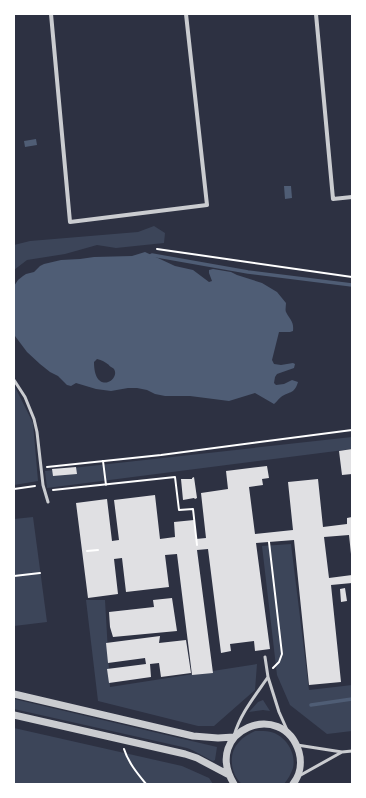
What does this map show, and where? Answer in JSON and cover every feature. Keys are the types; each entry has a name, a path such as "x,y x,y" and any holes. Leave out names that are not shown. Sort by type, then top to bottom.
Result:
{"street":[{"path":"51,14 70,222 207,205 186,14"},
{"path":"316,14 333,199 352,197"},
{"path":"14,694 194,736 218,738 234,737"},
{"path":"14,715 185,754 197,758 229,775"},
{"path":"234,784 229,775 226,763 227,751 234,737 245,728 254,725 267,724 279,728 290,735 297,746 300,756 300,766 298,776 293,784"}],"lane":[{"path":"14,380 25,397 34,419 44,491 48,502"},
{"path":"266,657 268,677 279,712 290,735"},
{"path":"234,737 241,718 268,677"},
{"path":"297,746 342,752 352,751"},
{"path":"298,776 342,752"}],"path":[{"path":"157,248 352,277"},
{"path":"41,468 161,455 352,430"},
{"path":"103,461 106,485"},
{"path":"44,491 175,477 179,510 193,509 197,545"},
{"path":"14,489 43,485"},
{"path":"267,672 279,662 282,654 269,542"},
{"path":"87,551 98,550"},
{"path":"14,576 40,573"},
{"path":"124,748 133,767 146,784"}],"shaded area":[{"path":"36,139 37,145 25,147 24,141"},
{"path":"284,186 291,186 292,198 285,199"},
{"path":"154,226 165,233 164,243 116,248 97,245 65,254 27,260 14,270 14,245 30,241 138,232"},
{"path":"145,252 175,266 193,270 209,282 212,281 209,270 213,269 231,272 262,283 277,292 286,303 286,311 292,323 293,331 279,332 272,360 274,364 295,364 294,368 277,374 274,383 276,385 284,384 292,380 298,382 295,389 281,397 274,404 255,393 229,401 190,396 165,396 137,388 111,391 96,389 76,383 71,386 67,385 58,376 50,372 27,352 15,336 14,286 18,280 26,274 34,272 44,264 61,260 132,256","holes":["97,359 105,362 114,369 115,373 111,381 102,382 98,379 95,373 94,362"]},
{"path":"14,385 33,423 38,481 14,485"},
{"path":"352,437 352,449 47,488 45,471"},
{"path":"33,517 47,622 14,626 14,519"},
{"path":"291,544 309,690 352,685 352,731 327,734 290,705 277,675 262,546"},
{"path":"86,600 105,600 110,687 257,664 255,690 214,726 198,726 98,701"},
{"path":"14,699 217,747 215,760 213,761 187,748 14,709"},
{"path":"263,700 270,711 263,710 249,712 258,702"},
{"path":"14,728 182,766 209,778 213,784 14,784"},
{"path":"255,731 264,731 277,734 287,743 290,748 294,761 293,768 284,784 242,784 235,775 232,757 235,747 248,734"}],"building":[{"path":"352,449 352,474 342,475 339,451"},
{"path":"267,466 269,478 262,479 263,485 249,487 255,534 293,530 288,482 318,479 323,527 347,524 347,518 352,517 352,554 349,535 324,537 329,578 352,575 352,583 331,585 341,682 309,685 294,540 256,543 270,649 255,651 254,641 230,644 231,651 221,653 208,549 197,550 213,673 192,675 177,554 165,555 169,587 126,592 122,558 114,559 118,594 88,598 76,503 107,499 112,541 119,540 114,500 155,495 160,539 175,537 174,522 194,520 196,539 206,538 201,493 228,489 226,471"},
{"path":"76,467 77,474 53,476 52,469"},
{"path":"194,477 197,498 183,500 181,479 192,479"},
{"path":"345,588 347,601 341,602 340,589"},
{"path":"172,598 177,631 113,637 110,627 109,612 154,607 153,600"},
{"path":"160,636 159,643 186,640 191,673 161,677 159,663 150,664 151,677 109,683 107,669 146,664 145,658 108,663 106,643"}],"waterway":[{"path":"149,257 152,255 248,272 352,285"},
{"path":"311,705 352,699"}]}
